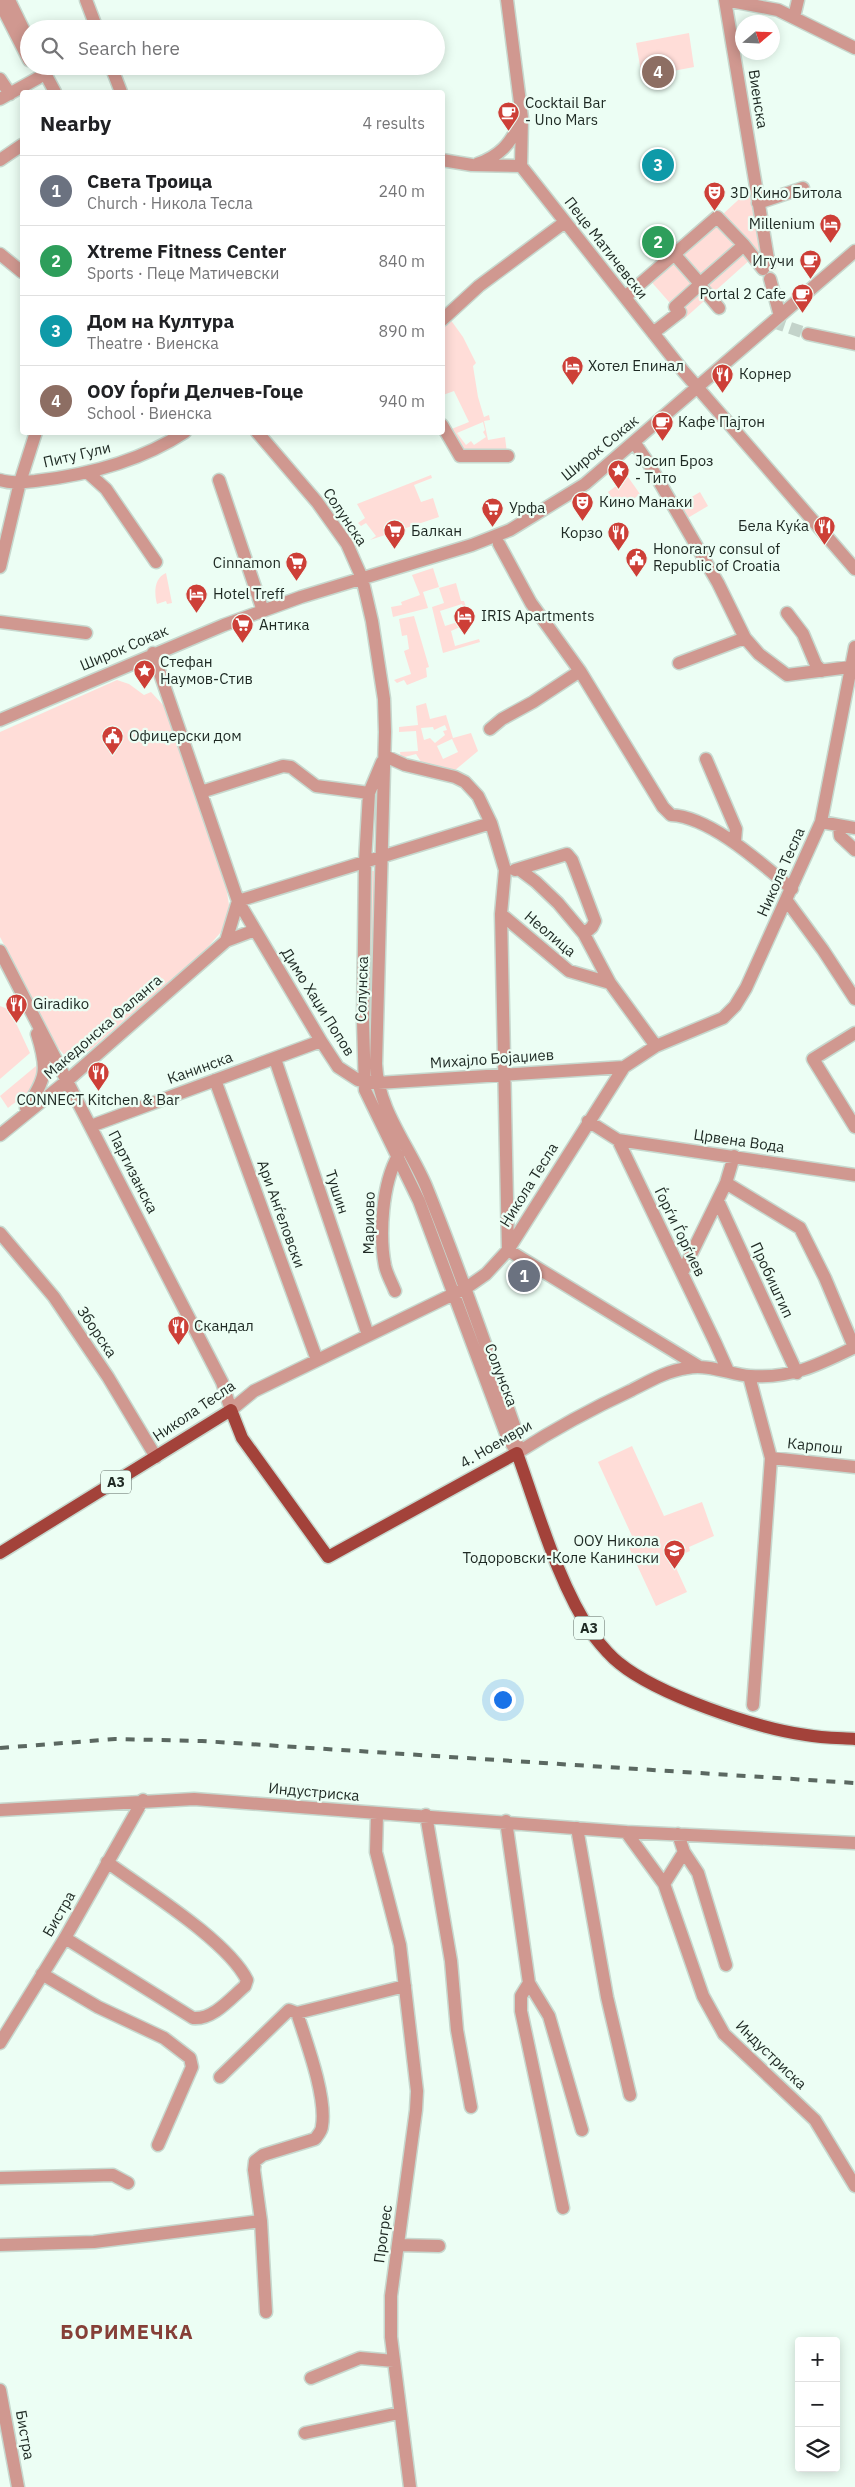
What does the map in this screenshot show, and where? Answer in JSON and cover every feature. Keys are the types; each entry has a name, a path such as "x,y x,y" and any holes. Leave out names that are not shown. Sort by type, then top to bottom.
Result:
{"main road":[{"name":"4. Ноември","path":"231,1410 242,1438 328,1557 517,1453"},
{"name":"Никола Тесла","path":"0,1553 231,1410"},
{"name":"A3","path":"517,1453 569,1594 594,1635 618,1663 645,1680 681,1698 750,1722 805,1735 855,1739"}],"street":[{"path":"9,0 20,23"},
{"path":"86,0 94,20"},
{"path":"445,161 472,166 521,166 522,118 507,0"},
{"path":"725,0 760,5 778,10 855,48"},
{"name":"Виенска","path":"725,0 758,203 767,271 780,316"},
{"path":"794,17 798,0"},
{"path":"0,4 20,43"},
{"path":"0,79 5,96 35,75"},
{"path":"40,75 45,90"},
{"path":"41,75 53,90"},
{"path":"114,75 120,90"},
{"path":"472,166 502,152 513,138 522,118"},
{"path":"0,160 20,146"},
{"name":"Пеце Матичевски","path":"521,166 697,387 855,569"},
{"path":"758,203 803,188"},
{"path":"625,297 717,217 767,271"},
{"path":"445,317 479,286 565,222"},
{"path":"653,333 680,312 675,307 744,245"},
{"name":"Широк Сокак","path":"0,720 153,653 263,610 472,545 503,533 585,484 855,251"},
{"path":"0,254 20,270"},
{"path":"675,255 719,308"},
{"path":"808,334 855,344"},
{"path":"445,430 460,456 508,456"},
{"path":"0,567 20,482 35,435"},
{"name":"Питу Гули","path":"0,480 20,482 87,472 150,452 181,435"},
{"name":"Солунска","path":"260,435 297,477 335,526 350,550 362,578 378,660 384,706 385,756 376,1064 378,1083 384,1104 425,1184 466,1288 516,1431 517,1453"},
{"path":"634,442 650,464 718,583 745,638 759,654 784,675 850,668"},
{"path":"87,472 106,489 119,505 156,562"},
{"path":"219,480 263,610"},
{"path":"499,544 530,602 580,671 663,807 671,815 682,815 735,841 789,895 855,999"},
{"path":"841,552 855,555"},
{"path":"787,613 803,634 816,665 822,671"},
{"path":"0,622 86,633"},
{"path":"679,663 745,638"},
{"name":"Никола Тесла","path":"231,1410 254,1391 466,1288 486,1274 508,1250 624,1067 656,1046 714,1024 731,1012 746,988 821,822 854,651"},
{"path":"153,653 238,901 255,930"},
{"path":"490,729 502,719 533,702 580,671"},
{"path":"385,756 405,765 455,777 465,782 478,796 491,823 505,870 501,914 508,1250 698,1366"},
{"name":"Солунска","path":"385,756 369,793 365,861 363,1082 370,1103 419,1201 506,1434 517,1453"},
{"path":"706,759 736,828 735,841"},
{"path":"201,792 284,766 291,767 316,786 369,793"},
{"path":"821,822 855,828"},
{"path":"238,901 382,855 491,823"},
{"path":"839,826 840,836 855,850"},
{"path":"505,870 520,870 567,854 572,860 595,921 592,928 584,934"},
{"path":"520,870 558,903 584,934 610,983 656,1046"},
{"path":"226,941 238,901"},
{"name":"Неолица","path":"501,914 569,971 610,983"},
{"name":"Димо Хаџи Попов","path":"255,930 320,1041 338,1067 353,1078 363,1082"},
{"name":"Македонска Фаланга","path":"0,1136 68,1080 226,941 255,930"},
{"name":"Партизанска","path":"0,951 92,1126 222,1382 231,1410"},
{"path":"18,1120 39,1090 45,1073 44,1058 29,1006"},
{"path":"855,1033 813,1059 855,1127"},
{"name":"Канинска","path":"92,1126 320,1041"},
{"name":"Тушин","path":"275,1059 368,1335"},
{"name":"Михајло Бојаџиев","path":"363,1082 378,1083 624,1067"},
{"name":"Ари Анѓеловски","path":"215,1080 317,1360"},
{"path":"588,1121 618,1140"},
{"name":"Црвена Вода","path":"618,1140 855,1175"},
{"name":"Ѓорѓи Ѓорѓиев","path":"618,1140 728,1371"},
{"name":"Мариово","path":"395,1291 386,1268 383,1242 387,1184 398,1156"},
{"path":"682,1273 726,1183 734,1156"},
{"path":"726,1183 800,1228 825,1278 855,1347"},
{"name":"Пробиштип","path":"718,1201 797,1373"},
{"name":"Зборска","path":"0,1233 54,1297 108,1377 156,1456"},
{"name":"4. Ноември","path":"517,1453 544,1436 663,1375 698,1366 749,1376 776,1377 797,1373 855,1347"},
{"path":"749,1376 771,1458 753,1705"},
{"name":"Карпош","path":"771,1458 855,1467"},
{"name":"Индустриска","path":"0,1810 143,1800 194,1799 506,1821 626,1832 855,1844"},
{"name":"Бистра","path":"0,2043 65,1938 143,1800"},
{"name":"Прогрес","path":"377,1813 376,1852 400,1945 413,2047 416,2110 391,2296 391,2337 399,2413 410,2487"},
{"path":"426,1815 451,1961 457,2030 471,2107"},
{"path":"506,1821 529,1984 549,2016 582,2130"},
{"path":"577,1828 607,1997 630,2095"},
{"name":"Индустриска","path":"626,1832 664,1884 703,1996 724,2034 815,2120 855,2186"},
{"path":"678,1834 684,1852 698,1872 726,1965"},
{"path":"664,1884 684,1852"},
{"path":"65,1938 193,2018 201,2019 211,2015 245,1986 247,1980 244,1974 219,1944 107,1862"},
{"path":"42,1974 98,2007 164,2038 190,2058 192,2067 158,2145"},
{"path":"529,1984 521,1996 521,2011 563,2208"},
{"path":"220,2077 289,2010 297,2013 405,1986"},
{"path":"266,2312 261,2221 254,2170 255,2161 263,2155 315,2140 322,2128 322,2113 314,2067 297,2013"},
{"path":"0,2178 113,2175 128,2183"},
{"path":"0,2245 94,2242 261,2221"},
{"path":"398,2245 439,2246"},
{"path":"311,2378 360,2358 394,2361"},
{"name":"Бистра","path":"0,2390 18,2487"},
{"path":"305,2433 399,2413"}],"shaded area":[{"path":"689,33 694,67 642,77 636,43"},
{"path":"749,190 760,253 723,214"},
{"path":"717,217 752,258 684,319 648,278"},
{"path":"671,235 679,244 657,263 649,253"},
{"path":"450,319 463,337 476,363 473,366 478,397 484,417 489,415 490,420 484,421 488,440 505,437 507,453 463,453 449,430 469,422 454,391 445,394 445,325","holes":["483,422 485,430 483,432 486,437 474,445 471,441 466,445 457,433"]},
{"path":"431,475 432,478 414,485 421,502 433,498 439,517 370,540 376,536 366,523 361,526 358,523 365,518 357,504"},
{"path":"628,477 640,494 619,510 608,492"},
{"path":"700,492 708,506 686,519 678,505"},
{"path":"433,568 439,587 423,592 428,608 393,617 391,607 402,605 401,602 420,595 412,575"},
{"path":"166,573 172,603 167,604 166,601 157,604 155,595 157,582"},
{"path":"456,583 461,601 464,601 471,622 451,631 455,646 479,639 480,642 443,653 432,607 444,603 439,588","holes":["462,604 467,619 445,626 440,611"]},
{"path":"414,616 429,667 426,668 427,677 407,685 404,680 397,683 394,680 411,674 404,651 409,649 407,635 402,636 399,619"},
{"path":"117,680 129,684 144,695 151,692 164,706 214,843 226,886 229,905 226,921 221,932 201,955 90,1050 72,1059 66,1057 55,1044 0,937 0,732"},
{"path":"426,703 430,719 446,715 453,738 471,733 478,751 454,771 423,765 416,754 401,758 400,752 418,751 416,731 399,732 399,727 418,725 416,706","holes":["445,725 447,730 443,731 445,735 435,743 430,738 424,740 421,728 433,727 434,730","452,739 458,752 443,759 437,746"]},
{"path":"371,871 375,871 371,1061 367,1061"},
{"path":"0,1006 10,1010 30,1053 0,1079"},
{"path":"36,1066 38,1073 34,1085 24,1096 8,1108 0,1096"},
{"path":"632,1446 664,1516 702,1502 714,1536 689,1547 690,1551 672,1559 687,1592 656,1606 625,1539 632,1536 598,1462"}],"tunnel":[{"path":"773,322 808,334"}],"railway":[{"path":"0,1748 115,1739 202,1741 855,1783"}],"place":[{"name":"ООУ Ѓорѓи Делчев-Гоце","path":"658,72"},
{"name":"Cocktail Bar - Uno Mars","path":"509,131"},
{"name":"Дом на Култура","path":"658,165"},
{"name":"3D Кино Битола","path":"714,212"},
{"name":"Xtreme Fitness Center","path":"658,242"},
{"name":"Millenium","path":"831,243"},
{"name":"Игучи","path":"810,280"},
{"name":"Portal 2 Cafe","path":"802,313"},
{"name":"Хотел Епинал","path":"572,385"},
{"name":"Корнер","path":"723,393"},
{"name":"Кафе Пајтон","path":"662,441"},
{"name":"Јосип Броз - Тито","path":"619,489"},
{"name":"Кино Манаки","path":"583,521"},
{"name":"Урфа","path":"493,527"},
{"name":"Бела Куќа","path":"825,545"},
{"name":"Балкан","path":"395,550"},
{"name":"Корзо","path":"619,552"},
{"name":"Honorary consul of Republic of Croatia","path":"637,577"},
{"name":"Cinnamon","path":"297,582"},
{"name":"Hotel Treff","path":"197,613"},
{"name":"IRIS Apartments","path":"465,635"},
{"name":"Антика","path":"243,644"},
{"name":"Стефан Наумов-Стив","path":"144,690"},
{"name":"Офицерски дом","path":"113,755"},
{"name":"Giradiko","path":"17,1023"},
{"name":"CONNECT Kitchen & Bar","path":"98,1091"},
{"name":"Света Троица","path":"524,1276"},
{"name":"Скандал","path":"178,1345"},
{"name":"ООУ Никола Тодоровски-Коле Канински","path":"675,1569"}],"district":[{"name":"БОРИМЕЧКА","path":"127,2332"}]}
